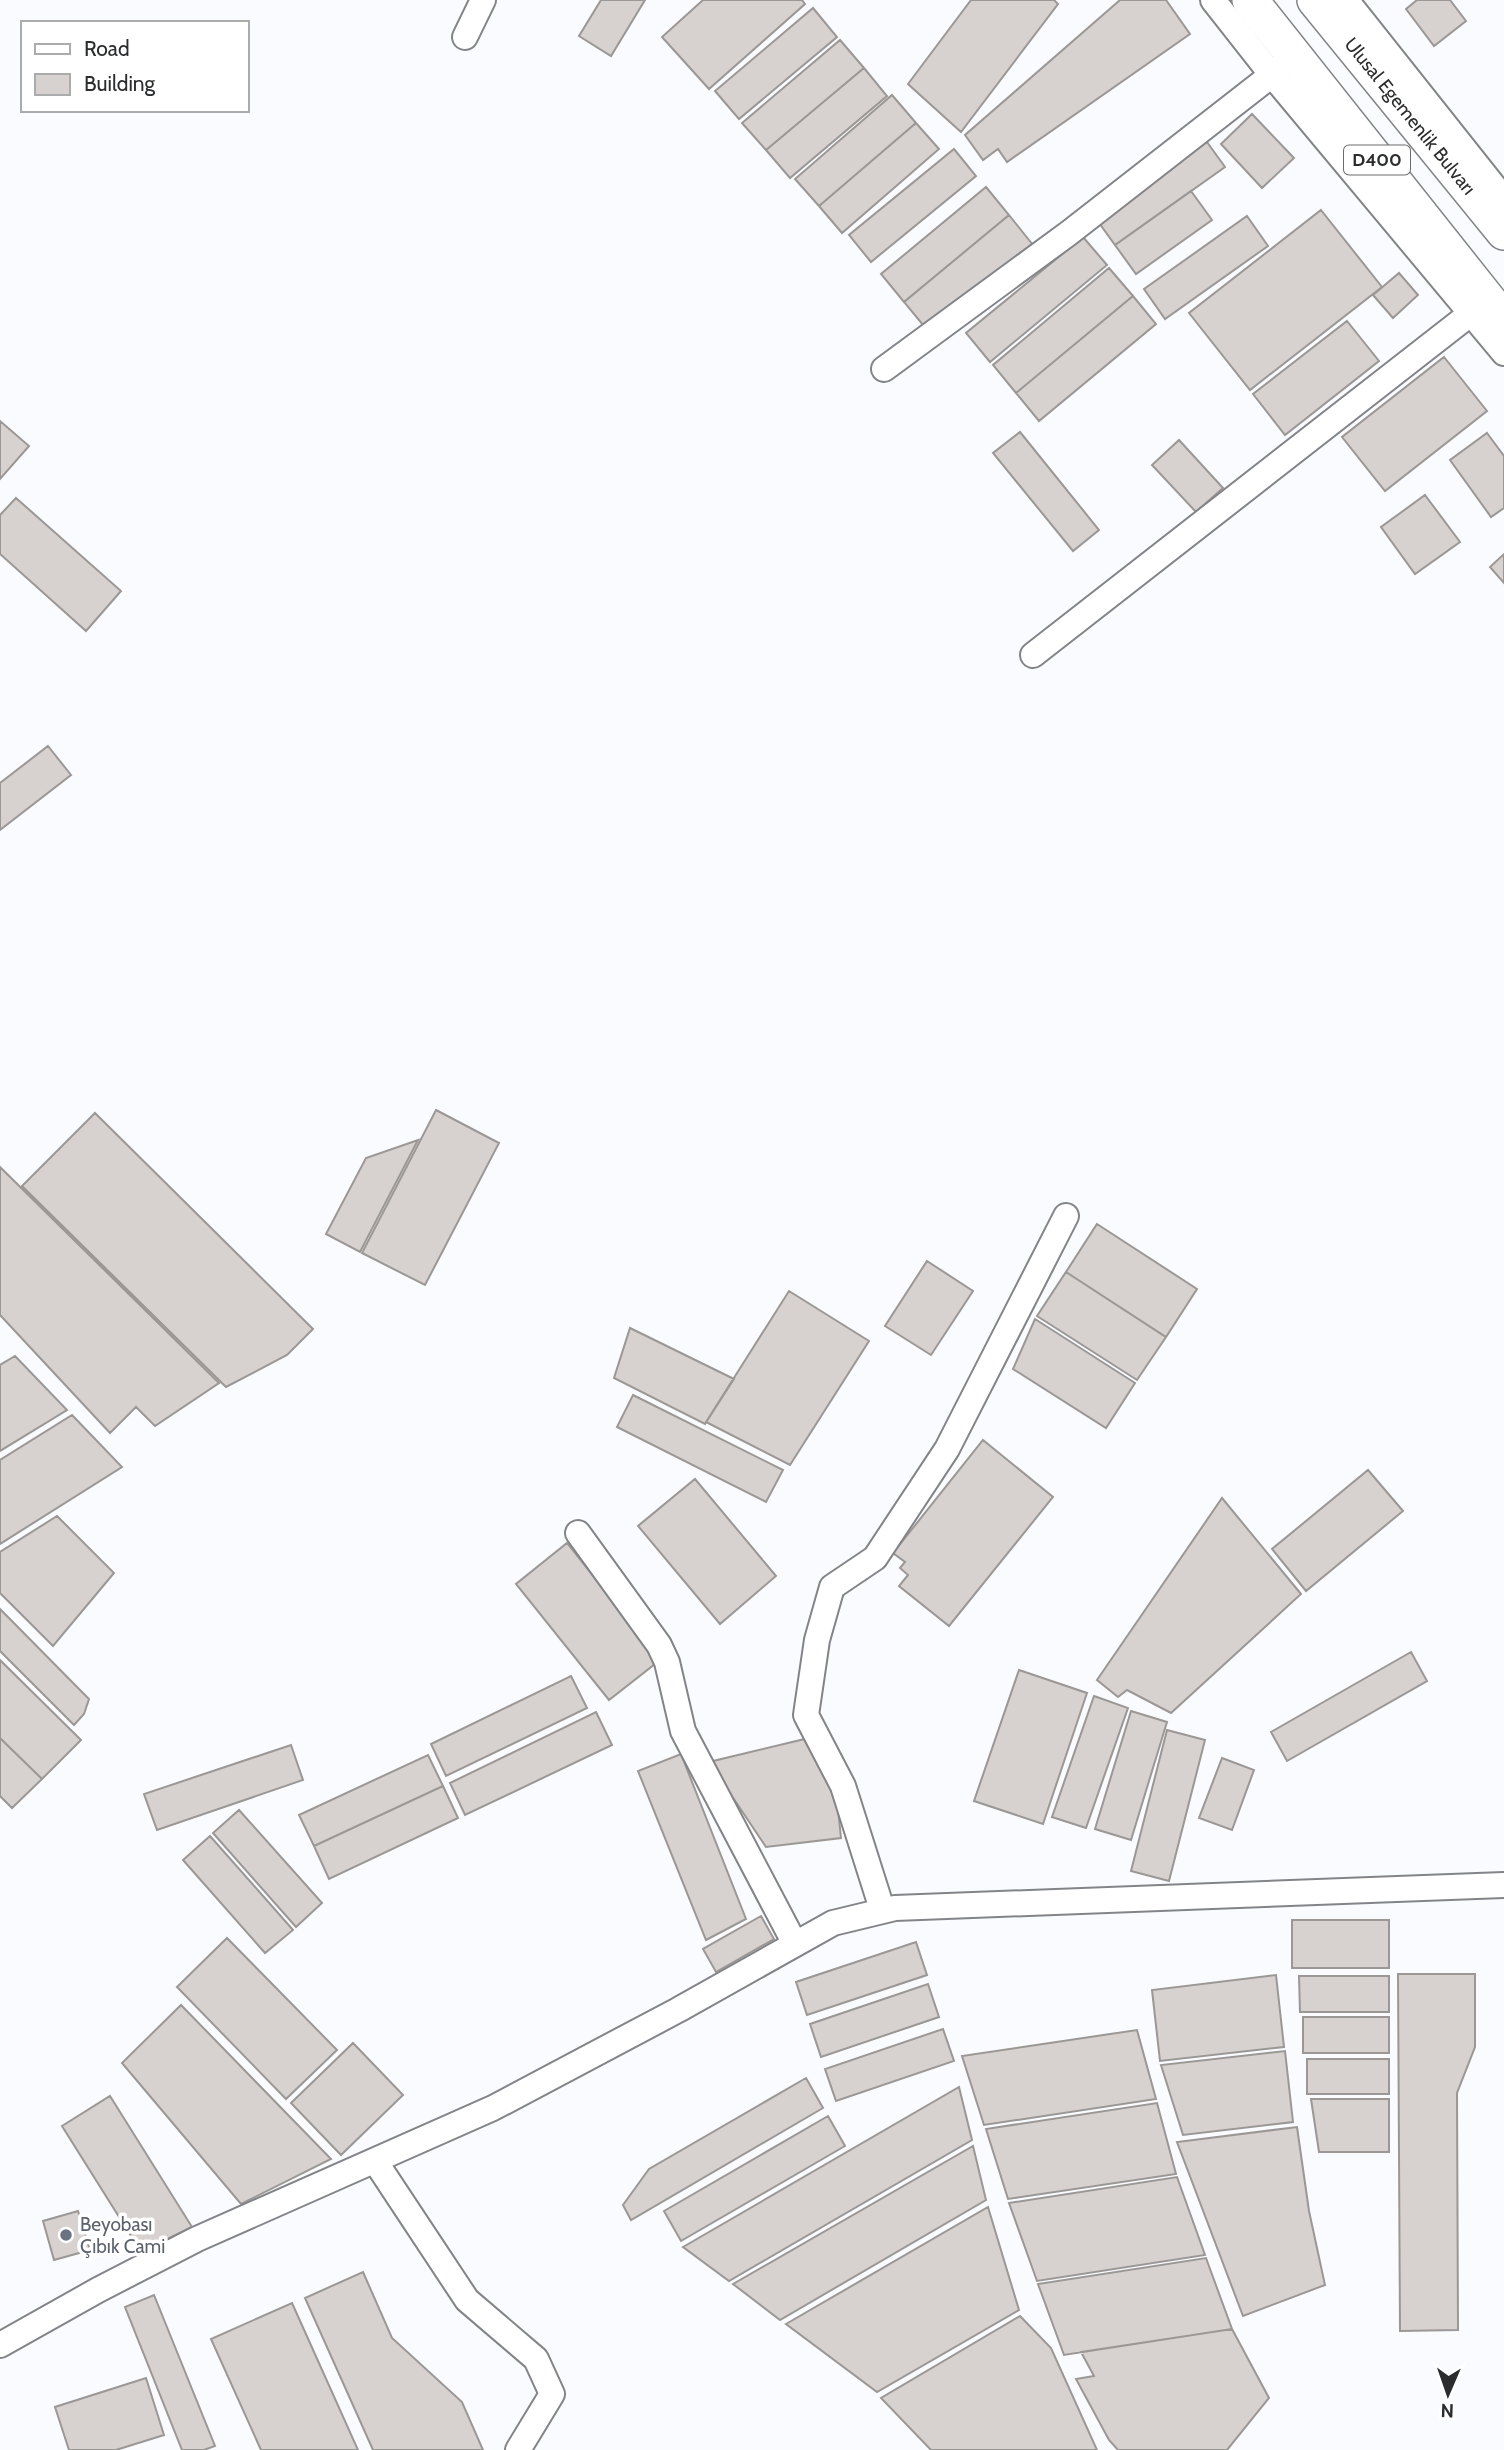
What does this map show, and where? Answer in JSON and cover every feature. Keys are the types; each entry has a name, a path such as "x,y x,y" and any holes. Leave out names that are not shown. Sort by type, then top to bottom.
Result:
{"highway":[{"name":"D400","path":"1250,0 1284,65 1488,311"},
{"name":"Ulusal Egemenlik Bulvarı","path":"1315,0 1504,232"}],"street":[{"path":"465,37 483,0"},
{"path":"884,369 1069,233 1284,65 1213,0"},
{"path":"1346,0 1504,199"},
{"path":"1033,655 1488,311 1504,353"},
{"path":"881,1909 843,1786 806,1715 817,1640 832,1587 875,1558 947,1449 1066,1216"},
{"path":"578,1533 659,1645 667,1662 682,1731 796,1944"},
{"path":"0,2345 197,2239 493,2108 678,2010 833,1923 881,1909 1504,1885"},
{"path":"375,2161 467,2300 536,2359 552,2395 518,2450"}],"building":[{"path":"601,0 645,0 611,56 579,36"},
{"path":"703,0 802,0 805,4 709,89 662,37"},
{"path":"971,0 1054,0 1058,4 961,132 908,84"},
{"path":"1120,0 1166,0 1190,34 1007,162 998,149 983,160 965,135"},
{"path":"1417,0 1450,0 1466,21 1434,46 1406,9"},
{"path":"813,8 837,37 739,119 715,91"},
{"path":"840,40 864,68 766,150 742,123"},
{"path":"864,68 887,96 790,178 766,150"},
{"path":"892,95 916,123 819,206 795,179"},
{"path":"1252,114 1294,158 1262,188 1221,144"},
{"path":"916,123 939,149 842,233 819,206"},
{"path":"1207,142 1225,167 1115,245 1097,220"},
{"path":"954,149 976,176 871,262 849,235"},
{"path":"986,187 1009,215 904,302 881,274"},
{"path":"1191,191 1212,220 1136,274 1115,245"},
{"path":"1321,210 1382,287 1250,390 1189,313"},
{"path":"1009,215 1033,245 928,331 904,302"},
{"path":"1247,216 1268,246 1165,319 1144,289"},
{"path":"1083,237 1107,265 990,362 966,333"},
{"path":"1109,268 1133,296 1016,393 993,365"},
{"path":"1399,273 1418,295 1393,318 1373,295"},
{"path":"1133,296 1156,324 1039,421 1016,393"},
{"path":"1347,321 1379,361 1285,435 1253,394"},
{"path":"1444,357 1487,411 1385,491 1342,437"},
{"path":"0,421 29,446 0,479"},
{"path":"1020,432 1099,530 1073,551 993,453"},
{"path":"1487,433 1504,456 1504,508 1491,517 1450,460"},
{"path":"1179,440 1223,488 1196,512 1152,465"},
{"path":"1425,495 1460,542 1415,574 1381,527"},
{"path":"16,498 121,591 86,631 0,554 0,515"},
{"path":"1504,554 1504,583 1490,567"},
{"path":"48,746 71,775 0,830 0,783"},
{"path":"436,1110 499,1143 425,1285 362,1253"},
{"path":"95,1113 313,1329 287,1355 226,1387 22,1186"},
{"path":"418,1140 360,1252 326,1234 366,1158"},
{"path":"0,1167 219,1383 155,1426 136,1407 110,1433 0,1315"},
{"path":"1097,1224 1197,1289 1166,1337 1066,1272"},
{"path":"927,1261 973,1291 931,1355 885,1326"},
{"path":"1066,1272 1166,1337 1137,1380 1037,1316"},
{"path":"789,1291 869,1341 790,1465 706,1422"},
{"path":"1035,1319 1135,1383 1106,1428 1013,1369"},
{"path":"630,1328 734,1379 705,1424 614,1378"},
{"path":"15,1356 67,1410 0,1451 0,1365"},
{"path":"633,1395 783,1470 766,1502 617,1427"},
{"path":"72,1415 122,1467 0,1544 0,1460"},
{"path":"983,1440 1053,1497 949,1626 899,1586 908,1575 900,1568 905,1562 893,1553"},
{"path":"1368,1470 1403,1511 1306,1591 1272,1549"},
{"path":"695,1479 776,1576 720,1624 638,1526"},
{"path":"1222,1498 1301,1594 1171,1713 1127,1690 1118,1697 1097,1680"},
{"path":"57,1516 114,1573 53,1646 0,1593 0,1552"},
{"path":"567,1543 660,1660 609,1700 516,1584"},
{"path":"0,1609 89,1699 84,1714 74,1725 0,1651"},
{"path":"1411,1652 1427,1681 1287,1761 1271,1732"},
{"path":"0,1660 81,1740 42,1779 0,1738"},
{"path":"1019,1670 1087,1693 1043,1824 974,1801"},
{"path":"571,1676 587,1708 446,1776 431,1744"},
{"path":"1094,1696 1128,1708 1086,1828 1052,1817"},
{"path":"1131,1711 1167,1722 1131,1840 1095,1829"},
{"path":"596,1712 612,1745 465,1815 450,1783"},
{"path":"1167,1730 1205,1740 1169,1881 1131,1871"},
{"path":"0,1738 42,1779 12,1808 0,1796"},
{"path":"809,1738 834,1772 841,1838 766,1847 709,1762"},
{"path":"291,1745 303,1780 157,1830 144,1794"},
{"path":"681,1754 746,1919 706,1940 638,1771"},
{"path":"428,1755 443,1786 314,1846 299,1815"},
{"path":"1222,1758 1254,1770 1232,1830 1199,1818"},
{"path":"443,1786 458,1818 329,1879 314,1846"},
{"path":"239,1810 322,1903 296,1927 213,1833"},
{"path":"210,1836 293,1930 265,1953 183,1860"},
{"path":"761,1916 774,1939 716,1972 703,1949"},
{"path":"1292,1920 1389,1920 1389,1968 1292,1968"},
{"path":"227,1938 337,2050 286,2099 177,1987"},
{"path":"916,1942 927,1975 807,2015 796,1982"},
{"path":"1398,1974 1475,1974 1475,2047 1457,2093 1458,2330 1400,2331"},
{"path":"1276,1975 1284,2047 1160,2061 1152,1990"},
{"path":"1299,1976 1389,1976 1389,2012 1300,2012"},
{"path":"928,1984 939,2017 821,2057 810,2024"},
{"path":"181,2005 331,2159 241,2204 122,2063"},
{"path":"1303,2017 1389,2017 1389,2053 1303,2053"},
{"path":"943,2029 954,2061 836,2101 825,2069"},
{"path":"1137,2030 1156,2099 984,2125 962,2056"},
{"path":"353,2043 403,2095 341,2155 291,2103"},
{"path":"1285,2051 1293,2122 1183,2135 1161,2065"},
{"path":"1307,2059 1389,2059 1389,2094 1307,2094"},
{"path":"806,2078 823,2108 631,2220 623,2205 649,2169"},
{"path":"959,2087 972,2140 729,2281 683,2247"},
{"path":"110,2096 192,2227 141,2252 62,2126"},
{"path":"1311,2099 1389,2099 1389,2152 1319,2152"},
{"path":"1157,2103 1176,2174 1008,2199 986,2129"},
{"path":"828,2116 845,2146 681,2241 664,2211"},
{"path":"1297,2127 1309,2211 1325,2285 1243,2316 1177,2142"},
{"path":"973,2146 986,2200 780,2320 733,2284"},
{"path":"1177,2177 1205,2255 1037,2281 1009,2203"},
{"path":"988,2207 1019,2310 877,2392 786,2324"},
{"name":"Beyobası Çıbık Cami","path":"78,2211 90,2250 54,2260 43,2221"},
{"path":"1206,2258 1232,2329 1064,2355 1038,2284"},
{"path":"363,2272 392,2338 462,2402 483,2450 373,2450 305,2298"},
{"path":"154,2295 215,2446 204,2450 182,2450 125,2307"},
{"path":"292,2303 358,2450 261,2450 211,2339"},
{"path":"1020,2316 1051,2348 1097,2450 931,2450 881,2398"},
{"path":"1232,2329 1269,2398 1227,2450 1118,2450 1109,2440 1076,2379 1094,2376 1081,2352"},
{"path":"146,2378 164,2435 116,2450 69,2450 55,2407"}],"place":[{"name":"Beyobası Çıbık Cami","path":"66,2235"}]}
